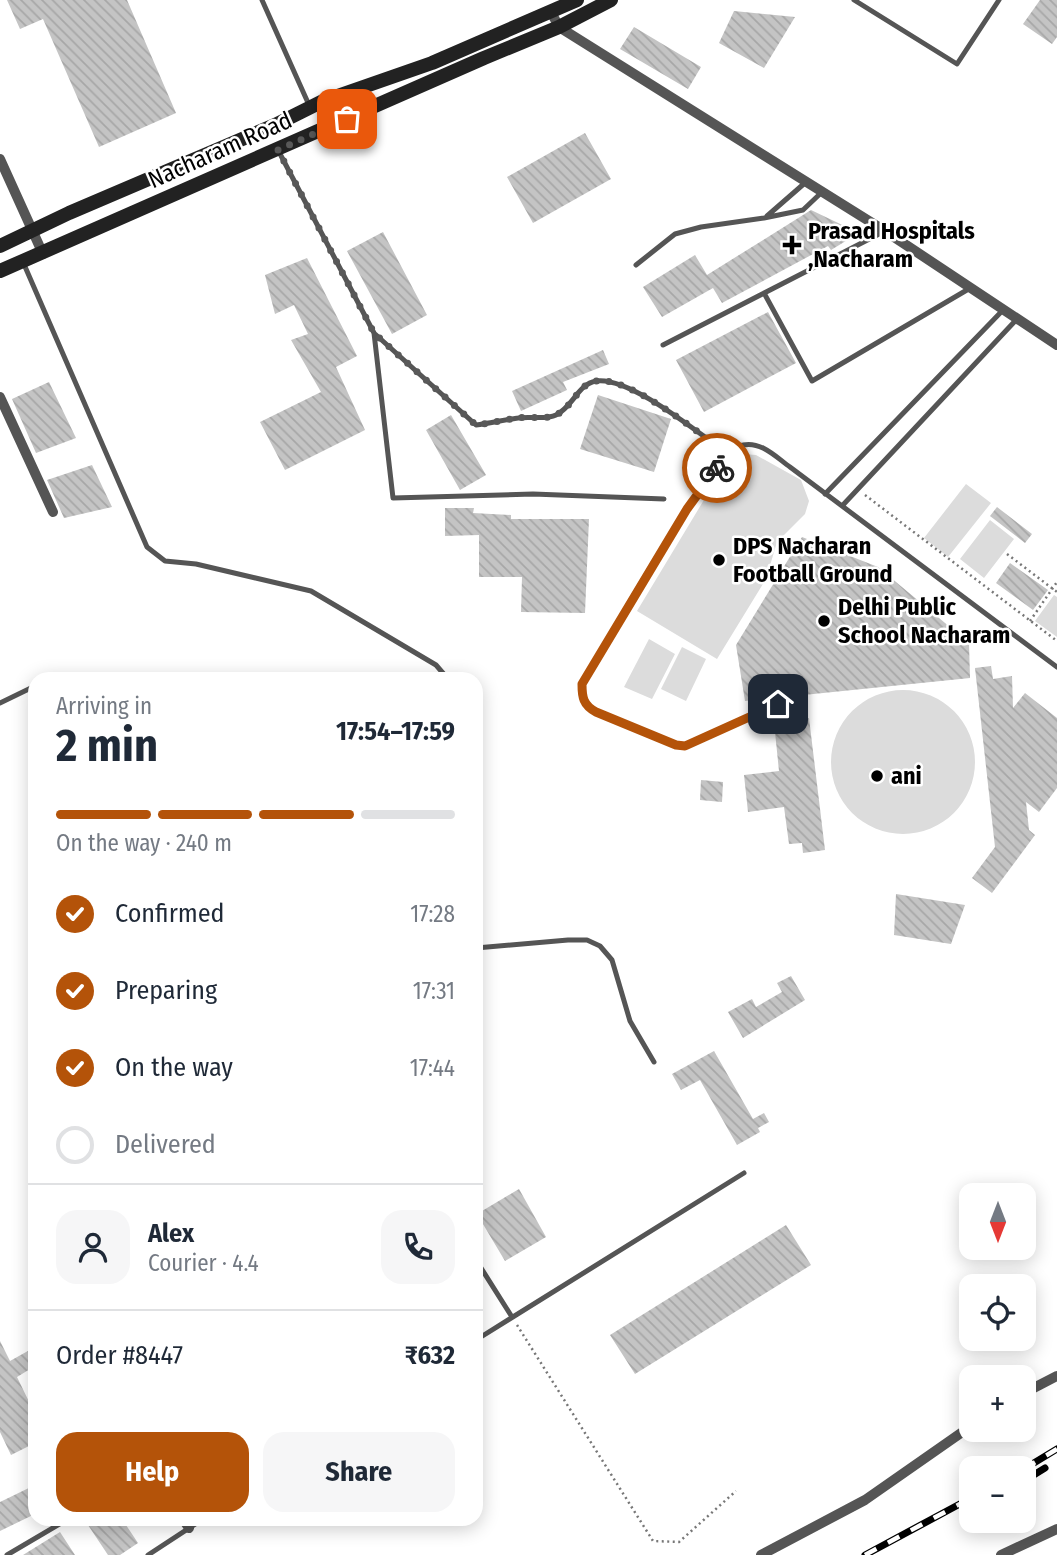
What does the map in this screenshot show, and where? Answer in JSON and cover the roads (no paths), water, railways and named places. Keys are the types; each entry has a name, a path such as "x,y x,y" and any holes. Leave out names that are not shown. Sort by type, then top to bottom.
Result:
{"main road":[{"name":"Nacharam Road","path":"1,244 310,108 432,63 577,0"},
{"name":"Nacharam Road","path":"0,271 559,27 611,0"}],"street":[{"path":"557,7 559,27 885,231 1057,345"},
{"path":"0,159 43,254"},
{"path":"0,397 53,512"},
{"path":"1036,1387 1057,1376"},
{"path":"761,1555 865,1500 959,1434"},
{"path":"1001,1555 1057,1529"}],"lane":[{"path":"262,0 310,108"},
{"path":"854,0 957,64 999,0"},
{"path":"278,150 374,333 476,425 555,416 571,403 583,386 597,381 621,384 642,394 727,453"},
{"path":"764,218 806,182"},
{"path":"636,265 675,234 803,210 822,192"},
{"path":"663,345 885,231"},
{"path":"23,262 147,547 165,561 196,564 311,591 436,665 442,672"},
{"path":"764,293 811,382 972,288"},
{"path":"825,494 1003,310"},
{"path":"842,506 1016,320"},
{"path":"374,333 393,498 533,494 664,499"},
{"path":"778,704 685,746 676,745 596,712 588,707 582,698 582,684 687,509 727,453 740,445 756,444 1057,667"},
{"path":"0,703 28,689"},
{"path":"483,947 568,940 587,940 600,946 612,960 629,1021 654,1062"},
{"path":"483,1336 744,1172"},
{"path":"483,1271 512,1317"},
{"path":"7,1555 56,1526"},
{"path":"148,1555 182,1526"}],"railway":[{"path":"1036,1462 1057,1449"},
{"path":"1036,1474 1045,1468"},
{"path":"865,1555 959,1504"}],"place":[{"name":"Prasad Hospitals ,Nacharam","path":"792,245"},
{"name":"DPS Nacharan Football Ground","path":"719,560"},
{"name":"Delhi Public School Nacharam","path":"824,621"},
{"name":"ani","path":"877,776"}]}
